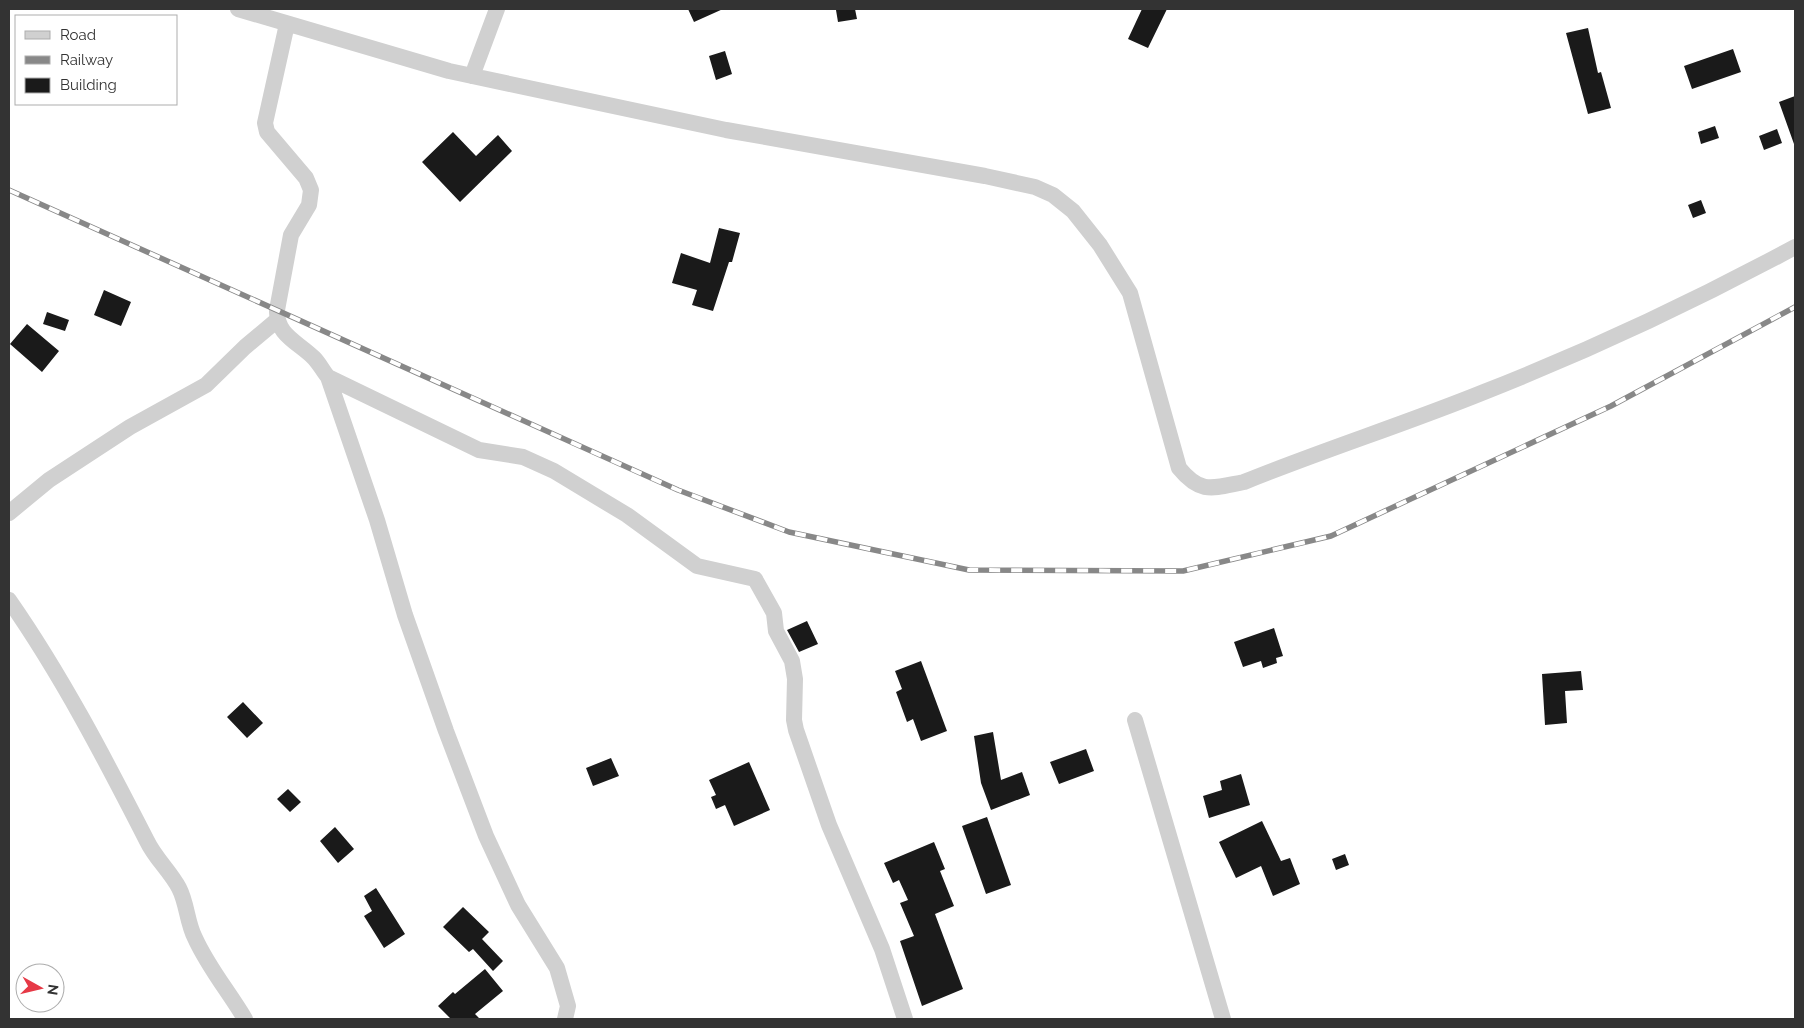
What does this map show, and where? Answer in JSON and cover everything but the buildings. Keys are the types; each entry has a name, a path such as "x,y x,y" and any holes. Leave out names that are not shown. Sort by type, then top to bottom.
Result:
{"street":[{"path":"238,9 472,76 726,130 985,176 1035,187 1053,195 1072,210 1100,244 1130,293 1179,468 1191,483 1209,488 1244,482 1484,392 1600,343 1740,276 1795,247"},
{"path":"472,76 497,9"},
{"path":"9,513 49,480 130,427 206,386 245,347 276,321 291,235 309,205 311,190 306,178 267,132 265,123 287,24"},
{"path":"276,321 289,337 315,359 328,377 348,441 377,520 405,615 446,731 486,836 514,896 557,968 568,1006 565,1019"},
{"path":"328,377 479,450 523,457 554,470 626,515 698,566 755,578 774,613 776,631 792,661 796,730 829,825 882,949 905,1019"},
{"path":"9,600 30,630 80,716 148,843 181,890 195,938 245,1019"},
{"path":"1135,720 1223,1019"}],"railway":[{"path":"9,190 678,490 789,532 969,570 1183,571 1331,536 1611,406 1795,307"}]}
